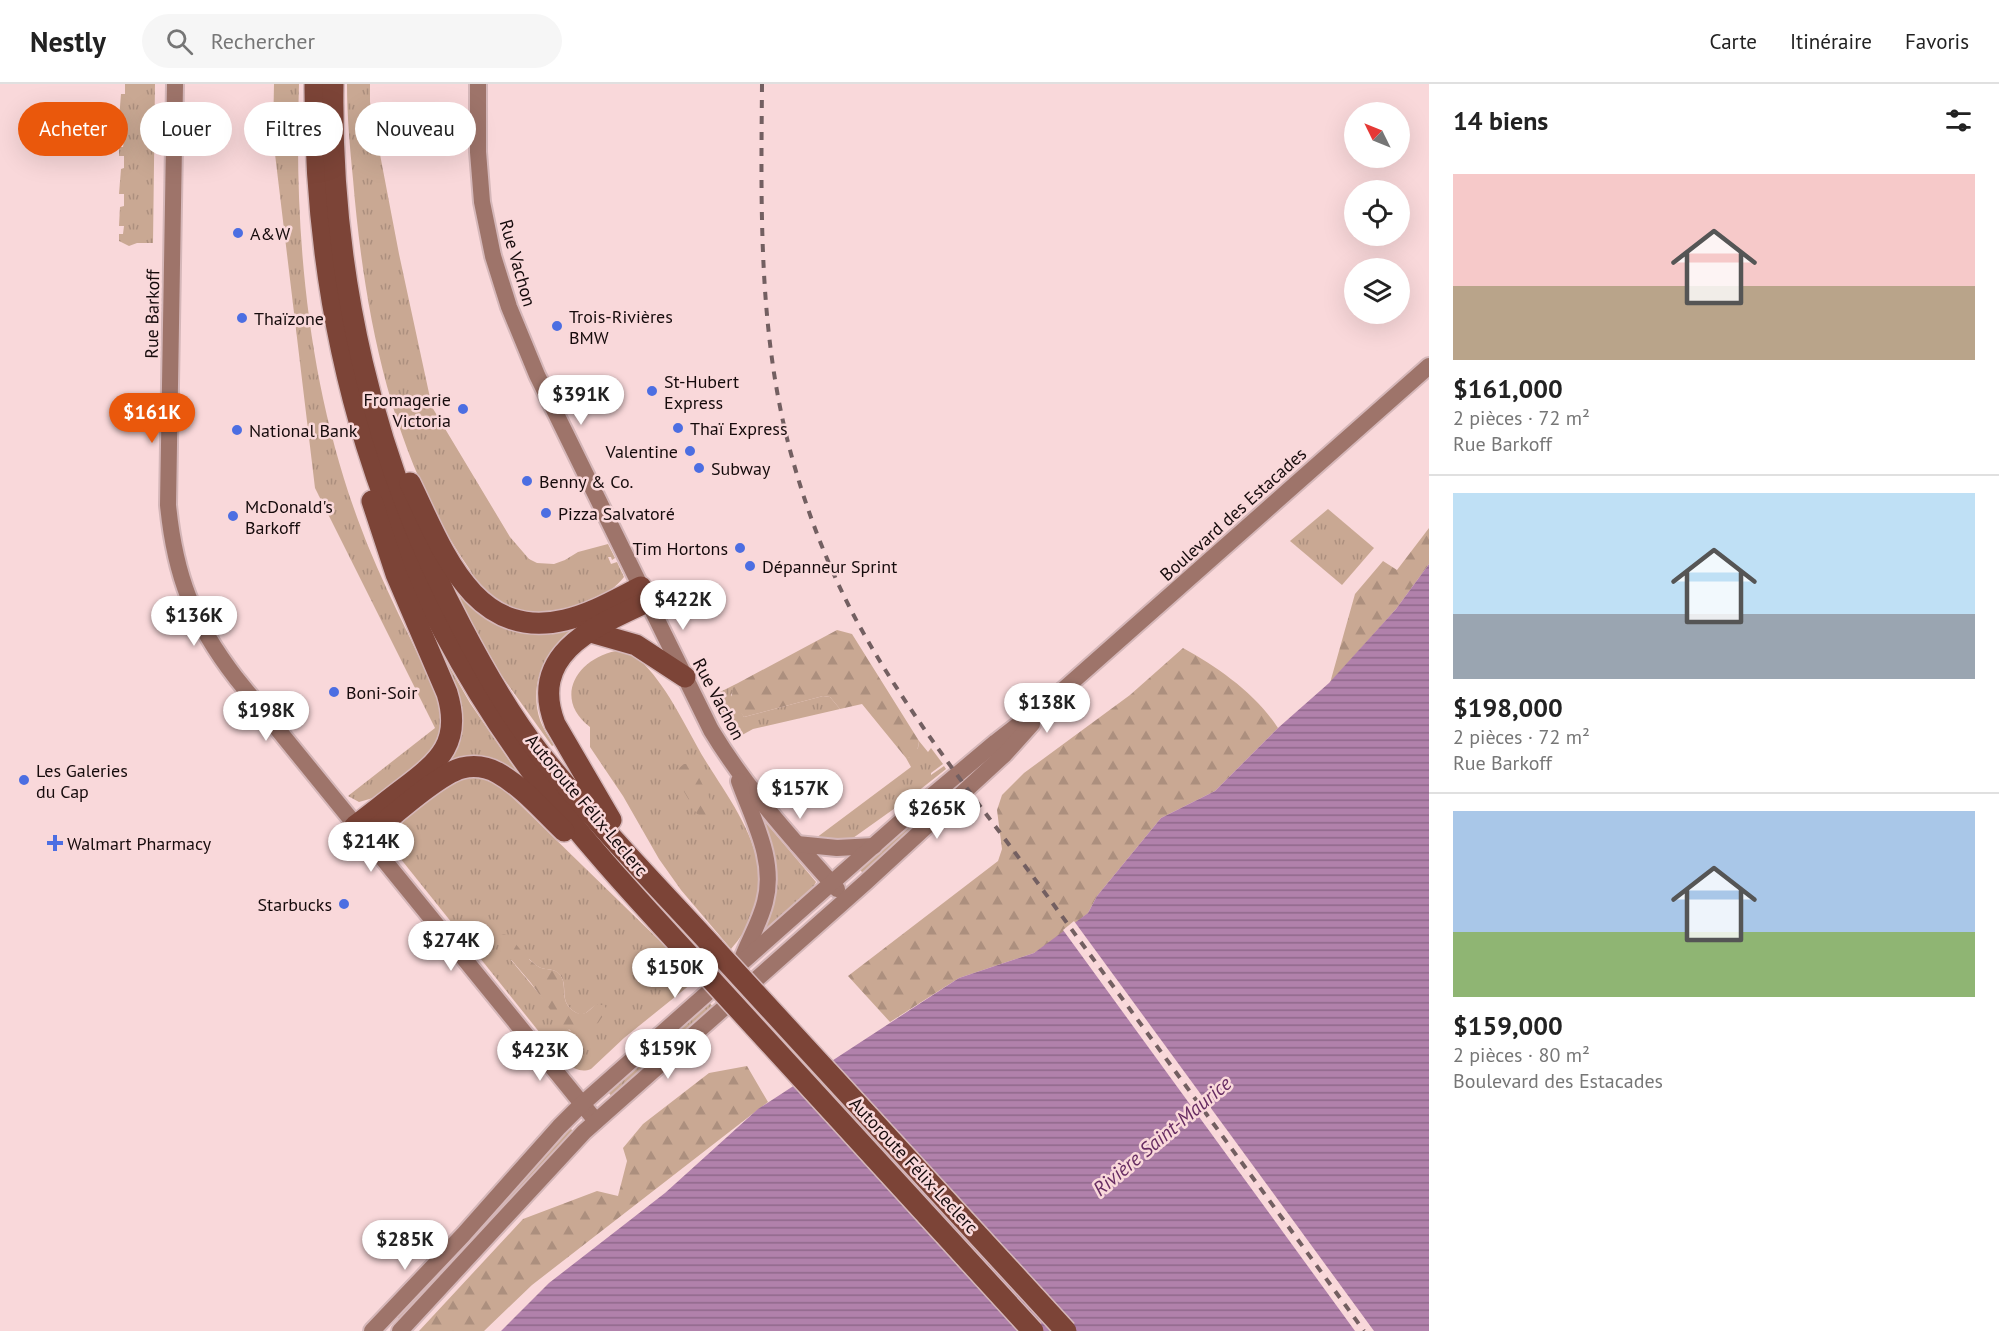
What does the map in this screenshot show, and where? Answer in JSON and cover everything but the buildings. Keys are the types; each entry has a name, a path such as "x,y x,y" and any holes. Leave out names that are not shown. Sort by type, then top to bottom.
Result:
{"highway":[{"name":"Autoroute Félix-Leclerc","path":"315,84 319,207 329,288 341,352 361,431 390,515 420,584 454,650 496,721 544,789 664,928 1033,1331"},
{"name":"Autoroute Félix-Leclerc","path":"333,84 333,156 342,255 356,341 373,409 397,483 442,591 473,650 508,708 540,754 637,864 1066,1331"},
{"path":"341,352 365,476 379,526 402,591 447,693 452,720 448,743 435,764 360,832"},
{"path":"373,409 452,567 467,588 486,606 520,621 553,622 645,594"},
{"path":"637,864 563,739 551,711 550,684 557,663 569,645 645,594"},
{"path":"587,632 636,645 685,677"},
{"path":"360,832 449,773 465,767 486,768 499,773 520,788 664,928"}],"street":[{"name":"Rue Barkoff","path":"175,84 168,505 176,563 194,612 218,653 360,832 596,1121"},
{"name":"Rue Vachon","path":"478,84 478,152 481,192 489,237 501,285 533,365 704,717 733,765 797,844 846,899"},
{"name":"Boulevard des Estacades","path":"372,1331 581,1105 874,846 996,742 1063,690 1429,366"},
{"name":"Boulevard des Estacades","path":"400,1331 576,1140 1005,754 1063,690"},
{"path":"733,765 763,844 767,868 765,903 741,963"},
{"path":"797,844 837,848 874,846"}],"green space":[{"path":"125,84 155,84 155,102 140,102 140,156 154,156 153,243 137,243 129,246 119,241 119,234 123,234 124,226 119,226 120,207 124,206 124,194 119,194 121,169 124,168 124,156 128,156 128,102 120,102 121,94 125,94"},
{"path":"274,84 299,84 299,102 274,102"},
{"path":"347,84 370,84 370,102 355,102 355,156 380,156 432,407 510,537 529,559 537,563 554,564 578,552 608,544 615,558 612,560 608,557 611,564 617,562 624,577 598,598 576,608 554,613 521,612 510,609 494,600 476,583 441,524 419,478 401,431 374,331 358,229"},
{"path":"275,156 298,156 302,250 308,305 327,414 341,467 358,520 377,567 442,707 443,732 427,758 373,798 359,802 348,796 435,728 315,488"},
{"path":"1328,509 1374,548 1342,585 1290,541"},
{"path":"1429,528 1429,564 1396,609 1330,683 1355,594 1383,561 1397,570"},
{"path":"457,589 464,598 575,627 548,656 538,680 536,693 540,720 554,745 552,746 501,675 465,611"},
{"path":"837,630 852,634 919,741 912,757 906,758 862,704 840,709 830,697 823,696 744,717 731,700 733,688 738,683"},
{"path":"430,633 470,703 524,782 505,767 491,760 451,762 450,759 459,744 462,712 452,680"},
{"path":"1183,648 1235,682 1259,704 1278,728 1215,791 1161,818 1097,896 1088,913 1060,936 1034,953 959,978 890,1022 848,976 998,861 1002,849 997,810 1002,795 1024,773 1130,695"},
{"path":"616,651 631,655 641,661 662,686 738,812 751,840 759,870 757,902 744,932 731,949 681,890 659,859 623,796 590,747 590,727 579,716 573,704 571,693 580,671 602,655"},
{"path":"738,683 731,695 744,717 823,696 830,697 840,709 753,729 733,740 712,696"},
{"path":"919,741 928,752 931,748 943,764 931,775 944,766 946,769 853,838 844,841 816,838 911,767 906,758 909,758 918,748"},
{"path":"999,748 865,875 859,869"},
{"path":"684,764 692,764 711,801 714,811 707,819 697,814 675,776 675,771"},
{"path":"468,775 482,776 507,792 659,940 696,980 624,1038 591,1069 576,1069 556,1053 396,853 395,841 407,817 418,806","holes":["529,959 539,967 559,974 564,983 566,1003 575,1012 583,1014 595,1005 570,1031 511,960"]},
{"path":"762,818 816,882 760,934 776,876 774,856"},
{"path":"501,935 509,936 535,964 555,971 561,976 569,1008 584,1014 595,1005 604,1005 607,1010 598,1023 576,1033 562,1026 531,983 502,949 499,941"},
{"path":"709,1002 714,1008 613,1098 608,1092"},
{"path":"747,1066 768,1102 532,1285 484,1331 419,1331 523,1219 597,1191 618,1196 627,1161 623,1148 643,1124 709,1073"},
{"path":"569,1127 575,1133 401,1321 395,1315"}],"water":[{"name":"Rivière Saint-Maurice","path":"1429,564 1429,1331 501,1331 549,1283 665,1193 758,1109 959,978 1034,953 1088,913 1097,896 1161,818 1215,791 1278,728 1329,683 1396,609"}],"pier":[{"path":"1074,921 1374,1331 1355,1331 1063,930"}],"railway":[{"path":"762,84 762,226 773,368 799,482 840,587 882,664 929,735 1364,1331"}],"place":[{"name":"A&W","path":"238,233"},
{"name":"Thaïzone","path":"242,318"},
{"name":"Trois-Rivières BMW","path":"557,326"},
{"name":"St-Hubert Express","path":"652,391"},
{"name":"Fromagerie Victoria","path":"463,409"},
{"name":"Thaï Express","path":"678,428"},
{"name":"National Bank","path":"237,430"},
{"name":"Valentine","path":"690,451"},
{"name":"Subway","path":"699,468"},
{"name":"Benny & Co.","path":"527,481"},
{"name":"Pizza Salvatoré","path":"546,513"},
{"name":"McDonald's Barkoff","path":"233,516"},
{"name":"Tim Hortons","path":"740,548"},
{"name":"Dépanneur Sprint","path":"750,566"},
{"name":"Boni-Soir","path":"334,692"},
{"name":"Les Galeries du Cap","path":"24,780"},
{"name":"Walmart Pharmacy","path":"55,843"},
{"name":"Starbucks","path":"344,904"}]}
